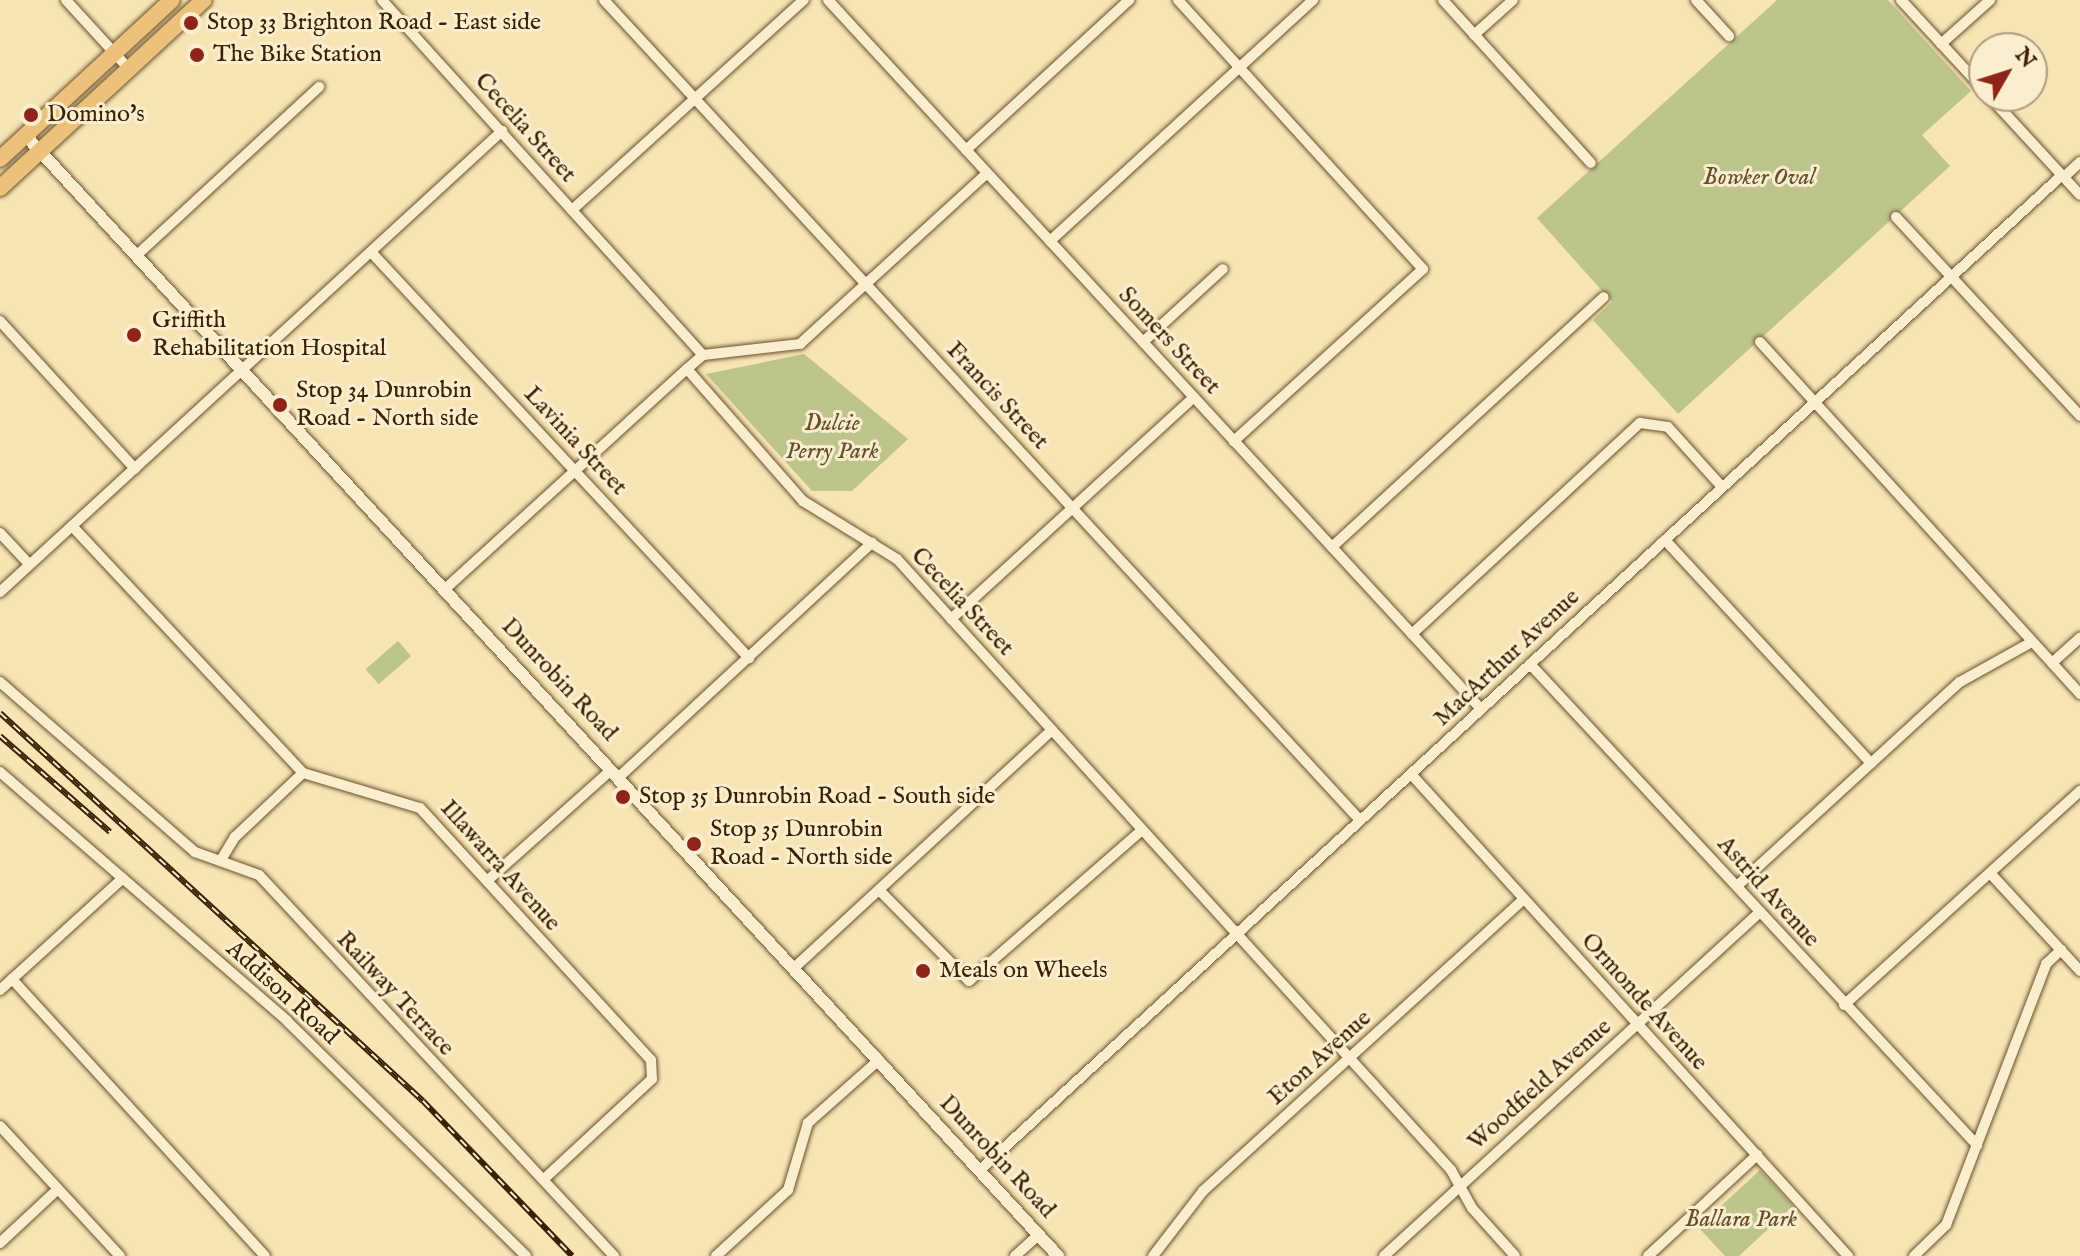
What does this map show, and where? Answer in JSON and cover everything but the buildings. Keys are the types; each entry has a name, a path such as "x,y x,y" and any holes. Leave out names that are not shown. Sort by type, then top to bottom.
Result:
{"main road":[{"path":"0,159 172,0"},
{"path":"0,188 204,0"}],"street":[{"path":"66,0 129,69"},
{"name":"Cecelia Street","path":"382,0 703,355"},
{"name":"Francis Street","path":"604,0 1360,820"},
{"path":"572,210 804,0"},
{"name":"Somers Street","path":"828,0 1481,709"},
{"path":"966,150 1129,0"},
{"path":"1178,0 1423,269 1234,441"},
{"path":"1050,241 1313,0"},
{"path":"1443,0 1591,163"},
{"path":"1474,35 1513,0"},
{"path":"1696,0 1729,36"},
{"path":"1901,0 1968,73"},
{"path":"1941,44 1990,0"},
{"path":"137,255 319,87"},
{"path":"2004,112 2080,195"},
{"path":"0,592 502,131"},
{"name":"Dunrobin Road","path":"26,136 1058,1256"},
{"name":"MacArthur Avenue","path":"979,1171 1814,402 2080,162"},
{"path":"445,589 703,355 800,344 987,173"},
{"path":"1896,217 2080,416"},
{"name":"Lavinia Street","path":"371,252 749,658"},
{"path":"1143,342 1223,269"},
{"path":"1332,547 1604,297"},
{"path":"0,321 135,469"},
{"path":"1760,342 2080,694"},
{"name":"Cecelia Street","path":"687,369 803,501 897,559 1349,1059 1460,1186 1515,1256"},
{"path":"951,619 1194,397"},
{"path":"1412,634 1640,423 1668,427 1722,487"},
{"path":"72,526 303,773 235,837 221,860"},
{"path":"0,533 29,564"},
{"path":"1665,540 1871,763"},
{"path":"487,881 749,658 872,543"},
{"path":"2052,663 2080,638"},
{"path":"1737,886 1960,682 2032,642"},
{"name":"Astrid Avenue","path":"1530,664 1977,1145"},
{"name":"Railway Terrace","path":"0,682 195,852 259,875 614,1256"},
{"path":"794,968 1052,730"},
{"name":"Addison Road","path":"0,772 287,1021 526,1256"},
{"name":"Illawarra Avenue","path":"303,773 420,808 655,1069 544,1179"},
{"name":"Ormonde Avenue","path":"1411,774 1848,1256"},
{"path":"1844,1005 2080,791"},
{"path":"879,890 969,981 1142,830"},
{"path":"1990,873 2080,971"},
{"path":"0,990 123,878"},
{"name":"Eton Avenue","path":"1153,1256 1203,1191 1524,899"},
{"name":"Woodfield Avenue","path":"1384,1256 1760,912"},
{"path":"1914,1256 1946,1225 2046,964 2061,950"},
{"path":"12,979 265,1256"},
{"path":"716,1256 788,1190 808,1123 879,1060"},
{"path":"0,1126 120,1256"},
{"path":"1648,1256 1757,1155"},
{"path":"0,1243 58,1189"},
{"path":"1015,1256 1038,1235"}],"green space":[{"name":"Bowker Oval","path":"1777,0 1888,0 1968,88 1968,94 1922,135 1950,166 1678,414 1593,320 1612,302 1537,218"},
{"name":"Dulcie Perry Park","path":"804,354 908,439 852,491 812,491 706,374"},
{"path":"398,641 411,656 379,684 366,669"},
{"name":"Ballara Park","path":"1760,1170 1793,1206 1739,1256 1725,1256 1698,1227"}],"railway":[{"path":"0,713 423,1101 572,1256"},
{"path":"0,736 110,832"}],"place":[{"name":"Stop 33 Brighton Road - East side","path":"191,23"},
{"name":"The Bike Station","path":"197,55"},
{"name":"Domino's","path":"31,115"},
{"name":"Griffith Rehabilitation Hospital","path":"134,335"},
{"name":"Stop 34 Dunrobin Road - North side","path":"280,405"},
{"name":"Stop 35 Dunrobin Road - South side","path":"623,797"},
{"name":"Stop 35 Dunrobin Road - North side","path":"694,844"},
{"name":"Meals on Wheels","path":"923,971"}]}
